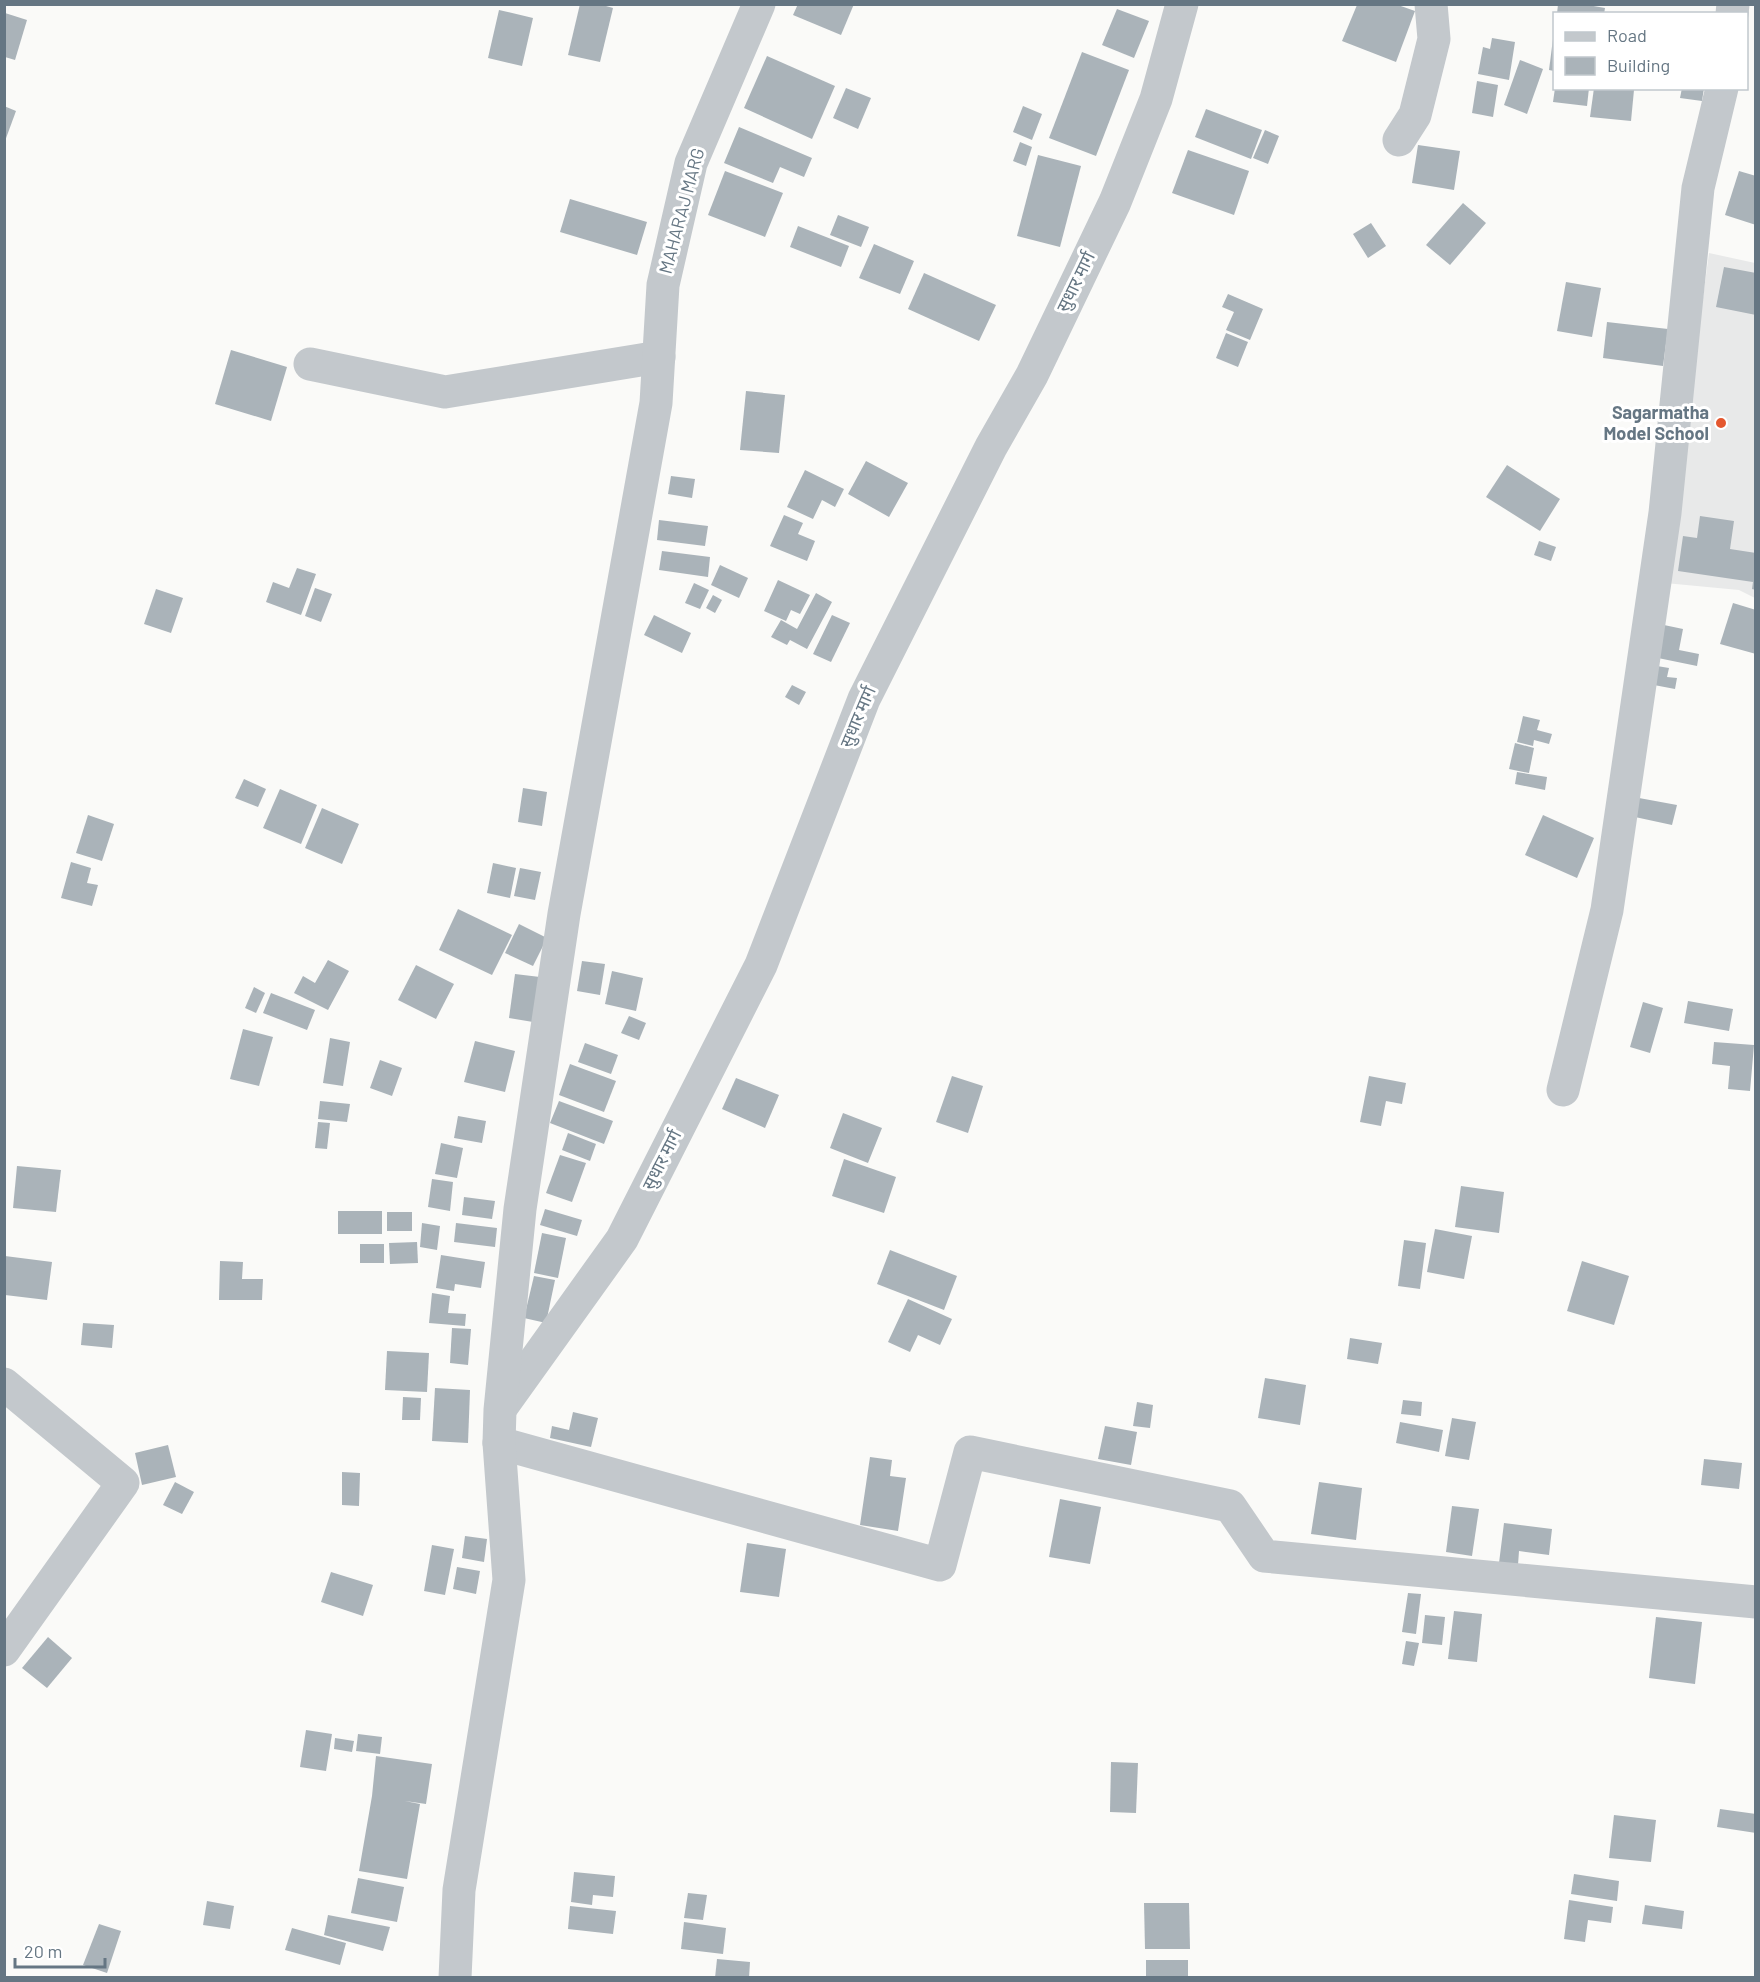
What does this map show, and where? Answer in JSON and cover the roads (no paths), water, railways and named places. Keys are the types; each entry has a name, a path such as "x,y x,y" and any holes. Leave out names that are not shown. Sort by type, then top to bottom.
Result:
{"street":[{"name":"MAHARAJ MARG","path":"455,1977 459,1890 509,1580 499,1443 500,1410 520,1209 559,949 656,403 663,285 691,163 759,4"},
{"name":"सुधार मार्ग","path":"500,1410 622,1239 760,965 864,699 991,447 1032,375 1115,202 1156,99 1182,4"},
{"path":"1399,140 1415,116 1434,39 1431,4"},
{"path":"1563,1090 1607,910 1665,513 1698,188 1722,90"},
{"path":"310,364 445,392 659,357"},
{"path":"4,1384 123,1483 4,1650"},
{"path":"499,1443 940,1565 970,1452 1230,1506 1264,1556 1755,1602"}],"place":[{"name":"Sagarmatha Model School","path":"1721,423"}]}
